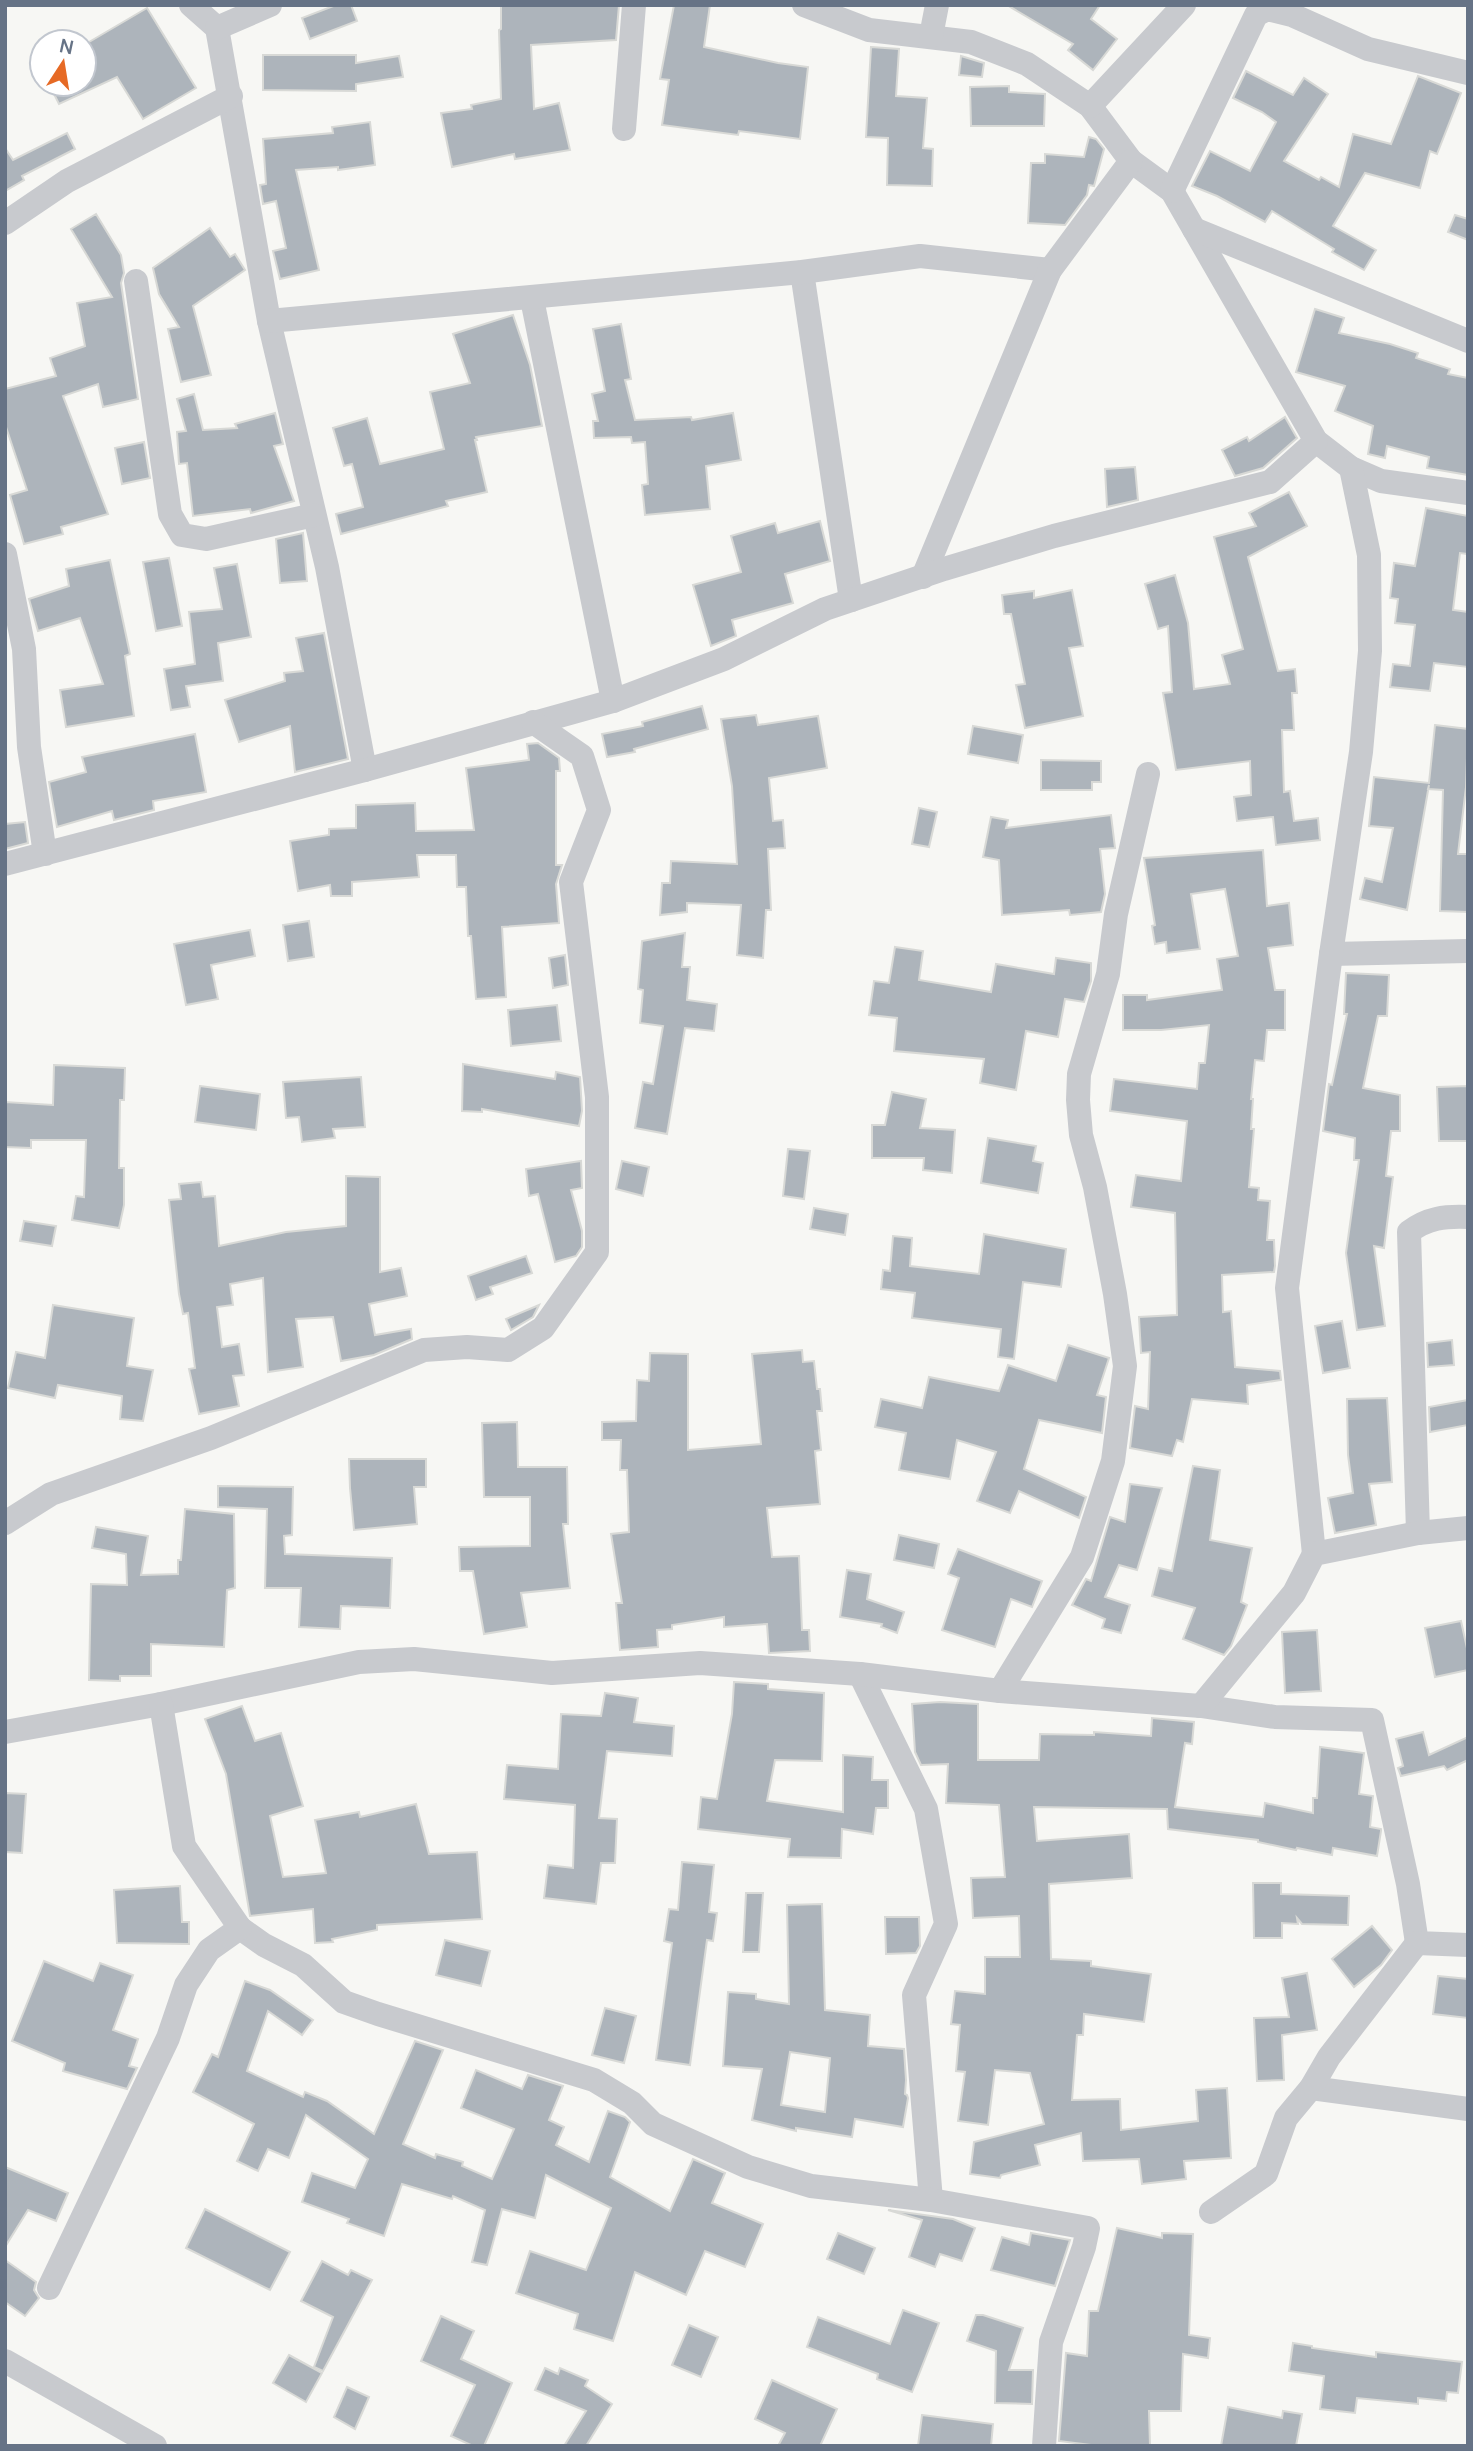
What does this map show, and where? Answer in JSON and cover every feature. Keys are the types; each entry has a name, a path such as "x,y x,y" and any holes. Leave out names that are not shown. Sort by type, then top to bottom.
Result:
{"street":[{"path":"191,5 217,28 269,321 327,567 365,770"},
{"path":"217,28 270,5"},
{"path":"624,129 635,5"},
{"path":"804,5 869,30 971,41 1027,64 1090,106 1131,161 1172,191 1315,441 1350,468 1381,481 1468,493"},
{"path":"931,36 937,5"},
{"path":"1090,106 1184,5"},
{"path":"1172,191 1257,10 1267,9 1292,15 1368,49 1468,73"},
{"path":"5,223 67,181 231,96"},
{"path":"923,576 1050,270 1131,161"},
{"path":"1194,229 1468,341"},
{"path":"269,321 532,299 802,272 920,257 1050,270"},
{"path":"802,272 851,600"},
{"path":"136,281 170,514 182,535 206,539 314,515"},
{"path":"532,299 613,701"},
{"path":"5,864 365,770 613,701 724,659 825,609 923,576 1054,536 1270,482 1315,441"},
{"path":"1201,1706 1294,1593 1314,1554 1287,1288 1361,752 1370,651 1369,555 1350,468"},
{"path":"5,554 24,649 29,747 45,854"},
{"path":"5,1523 51,1494 211,1438 424,1350 467,1347 508,1350 543,1328 597,1252 597,1097 571,883 599,810 582,755 533,722"},
{"path":"1000,1691 1082,1557 1113,1461 1125,1366 1095,1187 1081,1135 1079,1074 1108,974 1116,914 1148,774"},
{"path":"1331,954 1468,951"},
{"path":"1418,1533 1409,1232 1421,1223 1447,1217 1468,1217"},
{"path":"1314,1554 1418,1533 1468,1528"},
{"path":"5,1732 161,1704 359,1662 414,1659 552,1673 700,1663 860,1674 1000,1691 1201,1706 1275,1717 1372,1720 1408,1884 1417,1943 1329,2057 1311,2088 1286,2118 1266,2174 1211,2212"},
{"path":"860,1674 926,1809 946,1924 914,1995 931,2200"},
{"path":"161,1704 184,1846 240,1928 264,1945 303,1965 344,2002 594,2080 632,2103 653,2123 748,2166 811,2186 931,2200 1088,2228 1051,2342 1044,2446"},
{"path":"49,2288 168,2038 186,1985 209,1950 240,1928"},
{"path":"1417,1943 1468,1945"},
{"path":"1311,2088 1468,2109"},
{"path":"5,2361 155,2446"}],"building":[{"path":"336,5 351,5 357,21 310,39 302,18"},
{"path":"501,5 619,5 616,40 531,45 534,109 559,103 570,150 515,159 514,154 452,167 441,113 472,109 471,105 501,99"},
{"path":"674,5 710,5 704,47 808,67 800,139 739,131 738,135 662,125 669,80 660,79"},
{"path":"1007,5 1100,5 1091,19 1117,39 1093,70 1068,50 1073,44"},
{"path":"147,8 196,88 143,119 117,77 98,86 98,37"},
{"path":"871,47 899,49 896,96 927,98 923,148 933,149 932,186 887,185 888,138 866,137"},
{"path":"263,55 356,55 356,63 399,56 403,77 356,84 356,91 263,90"},
{"path":"961,56 984,63 982,77 959,75"},
{"path":"1246,71 1293,95 1304,78 1328,94 1284,161 1319,180 1321,177 1339,187 1353,134 1391,144 1418,76 1461,93 1437,154 1430,151 1420,188 1365,173 1333,226 1376,250 1364,270 1332,252 1334,249 1272,211 1265,222 1192,186 1210,151 1250,171 1276,122 1233,98"},
{"path":"1009,86 1009,92 1045,94 1044,126 971,126 970,87"},
{"path":"56,98 72,98 59,104"},
{"path":"370,122 375,165 338,170 338,167 296,170 319,270 280,279 273,251 286,248 276,201 263,204 260,185 266,184 263,139 333,133 332,127"},
{"path":"67,133 75,149 22,176 24,180 5,191 5,148 13,160"},
{"path":"1089,137 1096,139 1104,149 1094,186 1089,185 1087,195 1065,225 1028,223 1031,163 1045,163 1045,154 1084,157"},
{"path":"96,214 121,255 124,273 121,283 138,399 103,407 98,384 63,396 108,514 61,527 63,534 24,544 10,495 27,490 5,424 5,389 56,376 50,358 85,346 77,303 112,297 71,229"},
{"path":"1455,215 1468,219 1468,240 1448,232"},
{"path":"210,228 230,257 235,254 245,270 193,306 211,375 181,382 168,329 179,327 159,294 153,268"},
{"path":"1315,309 1344,318 1339,333 1418,353 1416,358 1450,369 1448,374 1468,378 1468,475 1427,468 1429,457 1387,446 1385,458 1368,454 1373,426 1335,411 1345,386 1296,372"},
{"path":"513,315 530,365 542,426 476,437 487,492 446,501 448,506 341,534 336,514 363,507 352,464 344,466 333,428 367,418 380,464 444,449 430,392 470,383 453,334"},
{"path":"621,324 631,379 625,380 635,420 691,417 692,420 733,413 741,460 706,466 710,509 645,515 642,485 648,484 645,442 632,443 631,437 594,438 593,421 598,421 592,394 605,391 593,329"},
{"path":"194,394 203,430 237,428 235,424 275,413 283,444 274,446 294,501 251,513 250,509 193,516 187,463 179,464 177,432 186,431 177,399"},
{"path":"1285,417 1297,438 1263,468 1235,476 1222,450 1247,437 1249,441"},
{"path":"144,442 150,478 122,484 115,448"},
{"path":"1135,467 1138,500 1107,507 1105,469"},
{"path":"1289,492 1307,526 1248,557 1278,671 1295,669 1297,693 1292,693 1294,730 1282,730 1284,792 1290,791 1294,821 1318,818 1320,840 1276,845 1273,817 1237,821 1234,797 1251,795 1250,761 1176,770 1163,693 1172,692 1168,626 1158,629 1145,584 1175,575 1188,623 1194,689 1230,684 1222,655 1243,649 1214,537 1256,526 1249,513"},
{"path":"1426,508 1468,516 1468,554 1460,553 1453,610 1468,612 1468,667 1434,663 1430,691 1390,687 1393,664 1410,666 1415,625 1395,623 1398,599 1390,598 1394,563 1415,566"},
{"path":"820,521 830,561 785,574 793,603 732,620 736,636 711,646 693,585 741,572 731,536 775,523 778,533"},
{"path":"303,533 307,581 280,583 276,539"},
{"path":"169,558 182,626 156,631 143,562"},
{"path":"110,560 130,654 125,656 134,716 66,727 60,690 103,684 80,618 38,631 29,599 69,586 66,569"},
{"path":"237,564 251,637 218,643 223,681 186,686 190,707 171,710 164,669 195,664 189,612 222,609 214,568"},
{"path":"1072,590 1083,646 1069,648 1083,716 1025,728 1016,685 1025,684 1011,614 1004,614 1002,595 1034,591 1034,598"},
{"path":"324,633 348,759 295,772 290,726 239,742 225,700 285,681 284,673 303,671 296,638"},
{"path":"702,706 708,729 634,749 635,752 607,757 602,734 643,726 642,722"},
{"path":"756,715 758,725 818,716 827,768 769,778 773,821 783,820 785,848 768,849 771,910 766,910 763,958 737,955 741,905 687,903 687,912 660,915 662,883 670,883 671,861 737,864 732,786 721,719"},
{"path":"1435,725 1468,729 1466,787 1458,854 1468,854 1468,912 1440,911 1443,790 1428,789 1407,910 1360,899 1365,878 1382,882 1393,828 1369,826 1374,777 1429,783"},
{"path":"973,726 1023,735 1018,763 968,754"},
{"path":"195,734 206,792 153,801 154,810 114,820 112,811 57,827 49,782 86,772 82,757"},
{"path":"538,743 559,758 560,771 556,771 556,865 562,865 556,884 559,923 502,927 506,997 476,999 471,936 468,936 466,887 457,887 456,855 417,855 419,877 352,882 352,896 331,896 330,885 298,891 290,841 329,835 329,829 356,828 356,805 415,803 416,831 474,830 466,768 529,760 527,744"},
{"path":"1041,760 1101,761 1101,782 1092,782 1092,790 1041,790"},
{"path":"919,808 937,812 929,847 912,844"},
{"path":"1111,815 1115,848 1100,849 1105,894 1101,912 1070,915 1069,910 1002,915 999,860 983,857 991,817 1008,820 1006,828"},
{"path":"25,822 28,843 5,849 5,824"},
{"path":"1263,850 1267,906 1289,903 1293,945 1268,948 1275,990 1285,990 1285,1030 1267,1030 1264,1061 1255,1060 1251,1099 1251,1129 1254,1129 1249,1187 1259,1188 1258,1200 1270,1201 1267,1240 1274,1240 1275,1266 1274,1272 1222,1275 1223,1312 1231,1311 1235,1367 1280,1371 1281,1380 1247,1385 1248,1404 1192,1399 1183,1442 1177,1440 1172,1456 1130,1448 1135,1406 1148,1409 1150,1352 1141,1353 1139,1317 1177,1315 1175,1213 1131,1207 1136,1175 1181,1181 1187,1121 1110,1111 1114,1079 1197,1089 1199,1063 1205,1063 1209,1025 1161,1030 1123,1030 1123,995 1147,995 1147,1000 1222,990 1217,959 1238,956 1225,889 1191,894 1200,949 1167,953 1166,942 1155,944 1152,926 1155,925 1144,858"},
{"path":"309,921 314,957 288,961 283,925"},
{"path":"250,930 255,956 211,965 218,999 186,1005 174,944"},
{"path":"685,933 682,967 690,967 687,1000 717,1004 714,1031 685,1028 667,1134 635,1128 643,1082 653,1084 663,1026 640,1023 643,990 638,989 642,941"},
{"path":"895,947 923,951 919,980 991,992 996,964 1054,974 1056,958 1091,963 1091,981 1084,1002 1065,999 1058,1037 1026,1031 1016,1090 980,1083 984,1059 894,1051 897,1018 869,1015 874,981 889,983"},
{"path":"565,955 568,985 553,988 549,958"},
{"path":"1346,973 1389,975 1387,1016 1378,1016 1363,1088 1400,1095 1400,1131 1391,1131 1386,1176 1393,1177 1384,1248 1374,1246 1385,1326 1357,1330 1346,1253 1359,1160 1354,1160 1355,1138 1323,1131 1329,1084 1332,1085 1347,1014 1344,1014"},
{"path":"557,1005 561,1041 511,1046 508,1010"},
{"path":"463,1064 555,1079 556,1072 580,1077 582,1111 579,1126 482,1109 482,1112 462,1111"},
{"path":"54,1065 125,1068 124,1100 120,1100 119,1168 124,1168 124,1205 119,1228 72,1220 76,1196 84,1197 86,1140 31,1140 31,1148 5,1147 5,1102 53,1105"},
{"path":"361,1077 365,1127 333,1129 335,1138 302,1142 299,1117 286,1118 283,1082"},
{"path":"200,1086 260,1094 256,1130 195,1122"},
{"path":"1468,1086 1468,1141 1439,1141 1437,1087"},
{"path":"892,1092 926,1099 920,1128 955,1130 952,1173 923,1170 924,1158 872,1158 872,1125 885,1125"},
{"path":"988,1138 1036,1146 1033,1161 1043,1163 1038,1193 981,1183"},
{"path":"788,1149 810,1151 804,1199 783,1196"},
{"path":"581,1161 582,1188 571,1190 582,1231 582,1247 576,1256 555,1262 538,1194 529,1196 526,1169"},
{"path":"622,1161 649,1167 643,1196 616,1189"},
{"path":"346,1176 380,1177 380,1272 401,1268 407,1296 369,1304 375,1335 411,1329 412,1339 374,1355 341,1361 333,1317 296,1319 303,1367 268,1372 263,1278 230,1284 233,1305 217,1307 222,1347 239,1344 244,1375 233,1376 239,1406 199,1414 189,1369 195,1368 188,1313 183,1314 179,1294 169,1200 181,1199 179,1184 201,1182 203,1197 215,1196 219,1246 286,1232 346,1226"},
{"path":"814,1208 848,1214 845,1235 810,1229"},
{"path":"24,1221 56,1226 52,1246 20,1241"},
{"path":"984,1234 1066,1249 1061,1287 1023,1282 1014,1359 998,1357 1001,1329 912,1318 915,1293 881,1289 883,1270 890,1271 893,1236 912,1238 910,1266 979,1274"},
{"path":"526,1256 532,1273 490,1287 493,1294 476,1300 468,1276"},
{"path":"53,1305 134,1318 127,1366 153,1370 143,1421 120,1419 122,1396 58,1385 55,1398 8,1388 16,1352 45,1358"},
{"path":"539,1305 533,1317 511,1330 506,1319"},
{"path":"1342,1321 1350,1368 1323,1373 1315,1326"},
{"path":"1452,1340 1454,1365 1428,1367 1427,1343"},
{"path":"1068,1345 1109,1358 1097,1395 1106,1397 1102,1433 1039,1420 1024,1469 1086,1497 1079,1518 1019,1491 1010,1513 977,1501 996,1452 957,1440 950,1479 899,1470 906,1433 875,1427 881,1399 922,1408 929,1377 999,1391 1008,1365 1056,1381"},
{"path":"802,1350 803,1362 814,1361 817,1389 820,1389 822,1411 817,1411 821,1450 815,1451 820,1504 767,1508 772,1557 799,1556 802,1630 809,1630 810,1651 769,1653 767,1624 724,1627 724,1617 657,1630 658,1647 620,1650 616,1603 622,1603 611,1534 629,1532 627,1470 620,1470 621,1440 602,1440 602,1422 636,1421 637,1380 649,1381 650,1353 688,1354 688,1450 761,1444 752,1354"},
{"path":"1387,1398 1392,1482 1369,1484 1376,1525 1335,1533 1328,1498 1353,1493 1348,1455 1347,1399"},
{"path":"1468,1400 1468,1425 1430,1432 1429,1407"},
{"path":"517,1422 518,1467 567,1467 568,1524 563,1524 570,1588 521,1593 527,1627 484,1634 473,1571 460,1571 459,1547 530,1546 530,1497 484,1497 482,1423"},
{"path":"349,1459 426,1459 426,1487 414,1487 417,1524 354,1530"},
{"path":"1193,1466 1220,1470 1210,1540 1252,1548 1241,1602 1247,1605 1231,1646 1224,1655 1183,1639 1195,1608 1152,1596 1159,1568 1172,1571"},
{"path":"1130,1484 1162,1488 1137,1570 1119,1565 1105,1597 1130,1605 1121,1633 1102,1628 1105,1619 1072,1605 1086,1579 1091,1581 1110,1517 1125,1522"},
{"path":"218,1486 293,1487 292,1535 284,1536 285,1554 392,1558 390,1608 341,1606 340,1629 299,1627 301,1588 265,1588 267,1509 218,1507"},
{"path":"185,1509 234,1514 235,1588 227,1590 224,1647 151,1644 151,1676 120,1676 120,1681 89,1680 91,1584 127,1585 126,1554 92,1548 96,1527 148,1536 141,1575 178,1574"},
{"path":"899,1535 939,1544 934,1568 894,1560"},
{"path":"958,1549 1042,1581 1032,1607 1011,1599 995,1647 942,1630 959,1578 948,1574"},
{"path":"847,1570 871,1574 867,1599 904,1612 897,1633 881,1627 882,1624 840,1617"},
{"path":"1461,1621 1468,1653 1468,1670 1435,1677 1425,1628"},
{"path":"1317,1630 1321,1691 1285,1693 1282,1632"},
{"path":"734,1682 768,1684 768,1689 824,1693 822,1761 775,1760 767,1801 843,1812 843,1755 873,1757 872,1780 888,1780 888,1808 876,1808 873,1834 842,1829 841,1858 788,1857 790,1839 698,1829 701,1797 717,1799 732,1714"},
{"path":"605,1693 638,1698 634,1722 674,1726 672,1756 607,1751 599,1818 617,1819 615,1863 601,1863 596,1904 544,1898 548,1865 573,1868 575,1805 504,1799 507,1765 558,1769 561,1714 601,1716"},
{"path":"912,1704 978,1704 978,1760 1039,1760 1040,1734 1094,1735 1094,1732 1151,1736 1152,1718 1194,1722 1192,1744 1185,1743 1175,1807 1263,1817 1265,1803 1313,1813 1313,1798 1317,1798 1320,1747 1364,1753 1359,1794 1373,1796 1370,1827 1381,1829 1377,1856 1333,1848 1332,1855 1297,1848 1296,1850 1258,1840 1168,1829 1167,1809 1034,1807 1037,1841 1129,1834 1132,1878 1049,1884 1051,1959 1091,1961 1091,1966 1151,1974 1144,2022 1084,2014 1083,2035 1077,2035 1072,2100 1120,2099 1121,2130 1198,2121 1196,2090 1227,2088 1231,2158 1184,2161 1186,2179 1142,2184 1139,2159 1083,2161 1081,2133 1035,2145 1040,2165 1001,2175 1000,2178 970,2174 974,2142 1044,2124 1030,2073 995,2070 988,2125 958,2121 965,2072 956,2071 960,2025 951,2024 955,1991 985,1994 985,1957 1020,1957 1019,1916 973,1918 971,1878 1005,1877 999,1805 946,1803 948,1764 921,1765 915,1752"},
{"path":"242,1706 255,1741 281,1733 303,1806 270,1816 283,1877 326,1873 315,1820 359,1812 360,1817 416,1804 429,1854 477,1852 482,1919 377,1925 377,1930 332,1939 333,1942 315,1943 313,1909 250,1916 226,1774 205,1719"},
{"path":"1423,1732 1429,1755 1468,1737 1468,1760 1447,1770 1444,1766 1401,1776 1398,1768 1403,1766 1396,1739"},
{"path":"5,1793 26,1794 22,1853 5,1852"},
{"path":"682,1862 714,1865 709,1912 717,1913 713,1941 707,1940 690,2065 656,2060 672,1943 664,1941 669,1909 678,1910"},
{"path":"1253,1883 1281,1883 1281,1894 1349,1896 1348,1925 1302,1924 1297,1918 1298,1924 1282,1923 1282,1938 1254,1938"},
{"path":"180,1886 182,1922 189,1922 189,1944 117,1943 114,1890"},
{"path":"746,1893 763,1893 759,1952 743,1952"},
{"path":"822,1904 825,2010 870,2015 868,2046 904,2049 905,2094 908,2098 903,2127 855,2119 852,2137 796,2128 796,2131 752,2120 762,2069 723,2066 728,1992 756,1994 756,1999 789,2004 787,1905","holes":["790,2052 830,2058 825,2112 781,2105"]},
{"path":"885,1917 919,1917 920,1946 916,1953 886,1954"},
{"path":"1372,1926 1392,1950 1381,1965 1354,1987 1332,1959"},
{"path":"445,1940 490,1951 481,1986 436,1975"},
{"path":"44,1961 93,1981 100,1963 133,1975 113,2030 138,2039 129,2066 137,2068 127,2089 63,2071 65,2063 12,2041"},
{"path":"1307,1973 1317,2030 1282,2035 1284,2080 1257,2081 1254,2018 1289,2017 1282,1978"},
{"path":"1438,1976 1468,1979 1468,2018 1433,2014"},
{"path":"245,1981 270,1990 313,2020 302,2035 268,2011 247,2071 303,2097 305,2092 327,2101 374,2134 415,2041 443,2050 403,2144 435,2158 436,2154 463,2162 462,2166 492,2179 514,2129 461,2108 476,2070 522,2089 528,2075 563,2086 549,2120 564,2127 556,2145 589,2162 608,2111 625,2117 630,2122 610,2177 670,2211 693,2159 725,2173 712,2203 763,2224 745,2267 705,2251 686,2295 635,2272 613,2341 574,2329 578,2314 516,2293 530,2251 586,2270 611,2208 546,2175 535,2218 502,2209 487,2265 472,2262 485,2210 453,2196 452,2199 402,2184 384,2236 347,2223 349,2219 302,2202 312,2173 355,2188 368,2159 306,2115 289,2158 268,2149 258,2171 237,2161 254,2124 193,2092 212,2054 218,2057"},
{"path":"605,2008 636,2016 624,2063 592,2055"},
{"path":"5,2167 68,2193 56,2221 28,2210 5,2247"},
{"path":"205,2209 290,2252 270,2290 186,2248"},
{"path":"888,2210 953,2219 975,2228 962,2261 940,2254 935,2267 909,2257 922,2220"},
{"path":"1117,2228 1162,2238 1162,2233 1193,2234 1189,2335 1210,2338 1208,2358 1183,2354 1181,2411 1149,2411 1150,2446 1099,2446 1059,2441 1066,2353 1087,2356 1089,2311 1098,2311"},
{"path":"838,2233 875,2248 864,2274 827,2259"},
{"path":"1031,2233 1070,2240 1055,2286 991,2270 1002,2237 1029,2245"},
{"path":"5,2260 36,2282 34,2290 39,2298 25,2316 5,2302"},
{"path":"322,2261 348,2275 351,2270 372,2280 323,2371 314,2367 333,2317 301,2301"},
{"path":"903,2310 939,2323 912,2392 877,2379 878,2374 807,2347 818,2317 890,2344"},
{"path":"976,2315 1023,2328 1009,2370 1033,2370 1032,2404 995,2403 996,2351 967,2341"},
{"path":"441,2316 474,2331 461,2359 512,2383 484,2446 473,2446 451,2436 475,2385 421,2361"},
{"path":"689,2325 718,2337 701,2377 672,2365"},
{"path":"1293,2343 1376,2357 1376,2352 1462,2362 1458,2393 1447,2392 1446,2401 1418,2398 1418,2404 1357,2398 1355,2413 1320,2409 1324,2376 1289,2371"},
{"path":"289,2355 322,2373 306,2402 273,2383"},
{"path":"545,2368 558,2374 560,2368 588,2380 585,2386 612,2404 586,2446 564,2446 586,2411 535,2390"},
{"path":"772,2380 837,2409 820,2446 778,2446 785,2433 755,2419"},
{"path":"347,2387 369,2397 355,2429 334,2417"},
{"path":"1228,2407 1282,2418 1283,2411 1302,2414 1296,2446 1221,2446"},
{"path":"922,2415 993,2424 991,2446 918,2446"}]}
